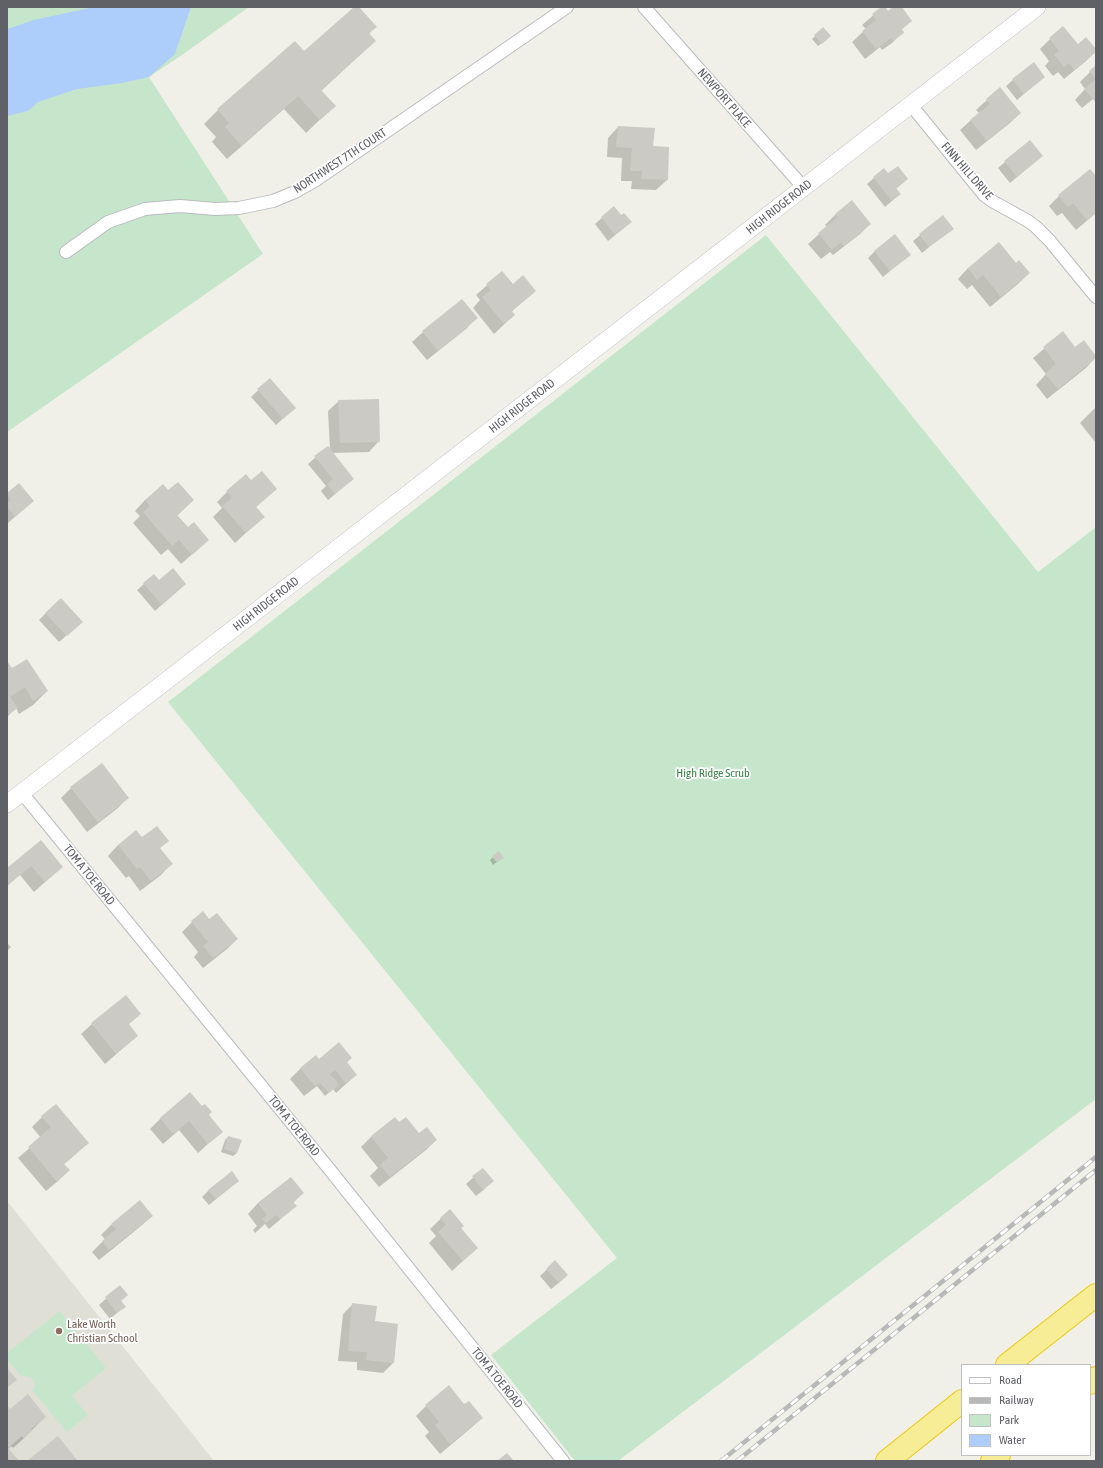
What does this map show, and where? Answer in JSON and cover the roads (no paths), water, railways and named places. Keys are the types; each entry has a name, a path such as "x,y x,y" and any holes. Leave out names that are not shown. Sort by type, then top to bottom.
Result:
{"highway":[{"path":"1008,1364 1096,1295"},
{"path":"888,1461 961,1402"}],"street":[{"name":"NORTHWEST 7TH COURT","path":"66,252 108,222 145,210 180,206 215,209 239,208 273,201 295,192 316,180 567,7"},
{"name":"NEWPORT PLACE","path":"644,7 804,188"},
{"name":"HIGH RIDGE ROAD","path":"7,804 1037,7"},
{"name":"FINN HILL DRIVE","path":"911,105 984,195 1036,227 1050,241 1096,297"},
{"name":"TOM A TOE ROAD","path":"22,792 330,1170 563,1461"}],"water":[{"path":"94,7 191,7 175,54 149,77 122,83 77,89 38,102 28,111 7,116 7,29 34,20"}],"railway":[{"path":"721,1461 1096,1157"},
{"path":"737,1461 1096,1170"}],"place":[{"name":"Lake Worth Christian School","path":"59,1331"}],"park label":[{"name":"High Ridge Scrub","path":"713,773"}]}
